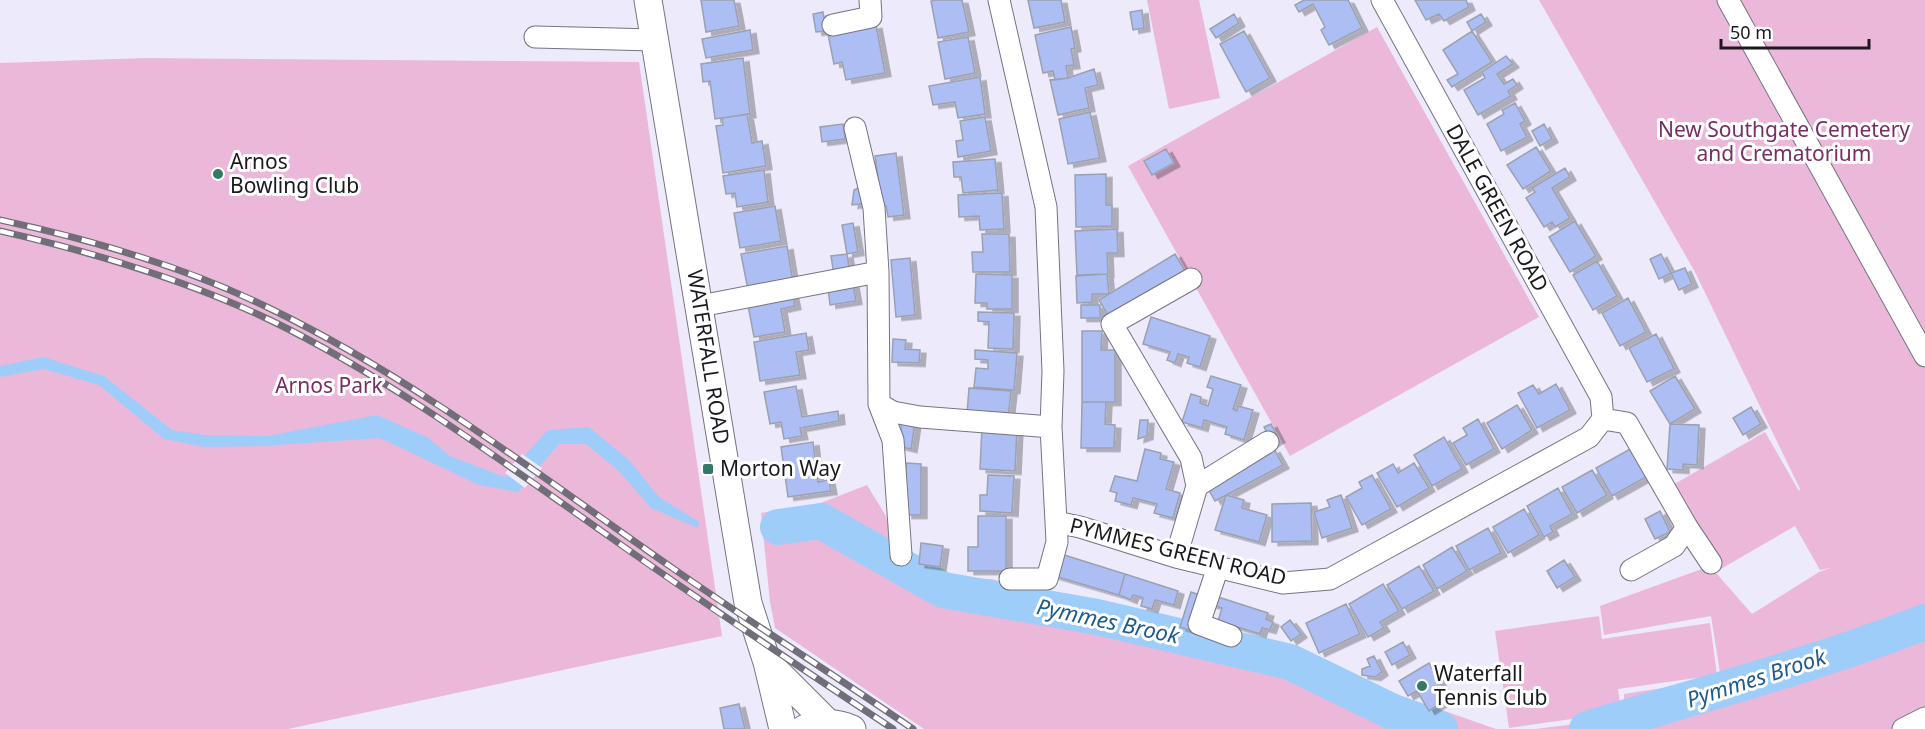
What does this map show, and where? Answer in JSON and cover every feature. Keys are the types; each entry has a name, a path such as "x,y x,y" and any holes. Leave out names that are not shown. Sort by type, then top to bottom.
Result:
{"main road":[{"name":"WATERFALL ROAD","path":"648,0 748,603 767,662 828,727"},
{"path":"767,662 783,729"}],"street":[{"path":"833,25 871,17 870,0"},
{"name":"PYMMES GREEN ROAD","path":"999,0 1046,207 1053,370 1052,427 1056,522 1080,527 1176,557 1283,583 1330,579 1589,437 1603,419"},
{"name":"DALE GREEN ROAD","path":"1383,0 1601,397 1603,419"},
{"path":"1728,0 1925,356"},
{"path":"535,37 655,40"},
{"path":"855,128 874,208 878,272 879,404 893,440 901,555"},
{"path":"700,306 878,272"},
{"path":"1176,557 1197,486 1191,458 1113,324 1191,279"},
{"path":"879,404 893,412 920,417 1052,427"},
{"path":"1603,419 1627,423 1687,527 1711,563"},
{"path":"1197,486 1268,442"},
{"path":"1010,579 1047,579 1057,543 1056,522"},
{"path":"1631,570 1674,546 1687,527"},
{"path":"1218,567 1199,624 1231,636"},
{"path":"1903,729 1925,718"}],"green space":[{"path":"1147,0 1199,0 1220,98 1169,109"},
{"name":"New Southgate Cemetery and Crematorium","path":"1539,0 1925,0 1925,713 1891,729 1535,729 1625,718 1624,694 1721,679 1711,616 1604,635 1600,606 1710,566 1752,614 1819,572 1830,568 1820,570 1795,526 1719,570 1671,486 1765,432 1799,491 1800,489 1695,272"},
{"path":"1377,27 1539,317 1290,456 1128,166"},
{"name":"Arnos Park","path":"145,58 639,62 722,636 288,729 0,729 0,63"},
{"path":"867,485 886,516 899,577 992,579 1058,601 1301,661 1496,729 924,729 775,628 770,602 761,513 818,504"},
{"path":"1599,616 1602,639 1710,623 1717,675 1618,689 1621,712 1509,728 1495,631"}],"water":[{"path":"43,357 104,376 172,430 206,435 267,436 377,415 427,437 450,456 505,477 548,430 589,427 629,460 659,497 699,522 698,528 651,508 619,471 586,444 559,444 518,492 479,485 380,438 264,446 205,447 164,439 99,385 44,369 0,377 0,366"}],"pier":[{"path":"522,454 542,468 525,488 505,473"}],"building":[{"path":"701,0 734,0 739,26 706,32"},
{"path":"962,0 969,32 938,38 931,1"},
{"path":"1028,0 1061,0 1065,22 1034,28"},
{"path":"1304,0 1348,0 1362,28 1329,45 1321,30 1325,27 1313,4 1299,12 1295,5"},
{"path":"1415,0 1466,0 1469,7 1444,21 1439,14 1426,20"},
{"path":"1142,10 1144,28 1133,30 1130,12"},
{"path":"823,12 826,31 816,32 813,14"},
{"path":"1234,14 1239,23 1216,38 1210,29"},
{"path":"1481,14 1486,22 1472,31 1467,22"},
{"path":"876,25 885,73 846,80 842,62 834,64 828,34"},
{"path":"1071,27 1075,48 1071,49 1074,65 1066,66 1068,78 1055,80 1053,71 1043,73 1035,35"},
{"path":"750,30 753,50 706,58 702,39"},
{"path":"1244,31 1270,78 1246,92 1220,44"},
{"path":"1472,31 1492,62 1452,87 1447,80 1458,74 1443,50"},
{"path":"968,37 975,73 945,79 938,42"},
{"path":"1506,56 1513,64 1497,74 1504,84 1513,79 1517,85 1508,91 1511,96 1478,115 1464,90 1485,78 1482,72"},
{"path":"743,58 750,114 715,119 710,81 703,82 701,64"},
{"path":"1094,69 1098,85 1085,88 1089,108 1058,115 1050,80 1068,78"},
{"path":"980,77 985,114 958,118 955,102 933,105 929,86"},
{"path":"1515,103 1525,121 1520,124 1527,137 1501,151 1487,124 1504,114 1502,110"},
{"path":"1090,112 1100,158 1068,164 1059,119"},
{"path":"747,114 752,143 762,141 766,166 723,173 716,126 723,125 722,118"},
{"path":"985,117 991,151 958,157 956,141 963,140 960,121"},
{"path":"843,124 845,139 822,142 820,127"},
{"path":"1544,124 1552,139 1540,146 1532,131"},
{"path":"1536,147 1551,171 1523,189 1507,165"},
{"path":"1166,149 1174,163 1152,175 1144,161"},
{"path":"896,153 904,215 888,217 886,206 882,207 875,156"},
{"path":"995,159 998,190 963,193 961,177 954,177 953,162"},
{"path":"1565,168 1570,177 1552,188 1570,218 1555,227 1552,222 1544,227 1526,198 1535,192 1532,188"},
{"path":"764,170 768,202 737,207 735,193 726,194 723,176"},
{"path":"1106,174 1106,205 1112,205 1112,226 1076,227 1075,175"},
{"path":"862,186 867,203 852,205 854,190"},
{"path":"1002,193 1004,229 980,230 979,216 959,217 958,195"},
{"path":"775,206 781,241 740,248 734,213"},
{"path":"1575,221 1596,256 1570,272 1549,237"},
{"path":"853,223 858,252 847,254 842,225"},
{"path":"1117,229 1118,253 1107,253 1108,274 1077,275 1075,231"},
{"path":"982,234 1009,234 1010,272 973,272 972,252 983,252"},
{"path":"787,246 793,282 748,290 741,254"},
{"path":"847,254 850,273 834,275 831,256"},
{"path":"1175,254 1185,271 1109,317 1099,300"},
{"path":"1661,254 1671,273 1659,279 1650,259"},
{"path":"910,258 915,315 896,317 891,260"},
{"path":"1597,261 1617,296 1593,310 1573,275"},
{"path":"1685,268 1692,284 1679,290 1671,273"},
{"path":"976,274 1012,275 1012,309 987,309 987,303 975,303"},
{"path":"1107,274 1109,294 1092,294 1092,302 1077,303 1076,276"},
{"path":"853,284 856,301 830,305 828,288"},
{"path":"792,292 795,306 781,309 785,332 754,337 747,300"},
{"path":"1628,298 1646,332 1620,346 1602,313"},
{"path":"1081,305 1100,305 1100,318 1081,318"},
{"path":"978,312 1014,313 1013,349 988,348 989,322 978,321"},
{"path":"1151,317 1210,336 1200,367 1187,363 1189,357 1178,354 1175,363 1167,360 1170,352 1143,344"},
{"path":"1082,331 1102,331 1101,350 1115,350 1115,402 1082,402"},
{"path":"806,333 809,350 796,352 800,375 760,381 754,342"},
{"path":"1656,334 1674,369 1647,382 1629,348"},
{"path":"893,339 906,340 905,349 920,350 919,363 892,362"},
{"path":"975,350 1017,353 1014,390 974,387 976,368 988,369 988,360 975,359"},
{"path":"1211,376 1241,385 1233,409 1237,411 1238,406 1253,410 1244,440 1225,434 1227,427 1204,420 1202,428 1182,422 1191,394 1201,397 1200,403 1208,406 1213,389 1207,387"},
{"path":"1675,376 1695,409 1670,424 1650,391"},
{"path":"1556,384 1570,410 1537,428 1518,393 1533,385 1539,394"},
{"path":"796,386 802,417 838,411 839,421 800,428 802,436 784,439 781,422 770,424 764,392"},
{"path":"969,388 1011,391 1008,418 967,414"},
{"path":"1082,402 1106,402 1105,424 1115,425 1114,448 1081,448"},
{"path":"1517,405 1532,430 1502,449 1487,423"},
{"path":"1751,407 1761,424 1743,435 1733,418"},
{"path":"1478,419 1494,449 1466,465 1453,443 1467,435 1463,428"},
{"path":"1140,420 1148,420 1147,436 1138,439"},
{"path":"902,421 915,423 911,449 898,446"},
{"path":"1271,424 1279,439 1272,443 1264,427"},
{"path":"1670,424 1699,425 1697,465 1683,464 1683,470 1667,469"},
{"path":"982,426 1017,428 1015,471 980,469"},
{"path":"1444,437 1462,469 1432,486 1414,455"},
{"path":"813,442 818,482 829,480 831,491 788,497 781,447"},
{"path":"1632,448 1648,476 1612,496 1596,468"},
{"path":"1145,449 1161,453 1160,459 1174,462 1166,489 1180,493 1173,518 1154,513 1157,504 1133,498 1131,505 1115,501 1117,493 1110,491 1115,476 1137,481"},
{"path":"1274,449 1283,465 1215,501 1206,485"},
{"path":"906,463 921,464 921,515 906,515"},
{"path":"1414,463 1429,488 1397,507 1377,473 1393,464 1398,473"},
{"path":"1592,470 1607,495 1577,513 1562,487"},
{"path":"988,475 1014,476 1012,513 980,511 980,495 987,495"},
{"path":"1372,475 1391,509 1362,525 1346,497 1362,488 1359,482"},
{"path":"1558,488 1572,514 1550,526 1553,532 1544,537 1527,506"},
{"path":"1226,495 1244,500 1242,508 1267,515 1259,542 1215,530"},
{"path":"1341,495 1352,528 1322,538 1314,512 1330,507 1327,500"},
{"path":"1311,503 1312,541 1272,542 1272,504"},
{"path":"1524,509 1539,535 1508,553 1493,527"},
{"path":"1660,511 1670,532 1655,539 1645,519"},
{"path":"978,516 1006,516 1006,571 968,571 968,547 978,547"},
{"path":"1488,528 1501,553 1469,570 1456,546"},
{"path":"921,543 943,546 940,567 919,564"},
{"path":"1452,547 1467,571 1437,589 1423,565"},
{"path":"1061,554 1125,574 1119,595 1054,576"},
{"path":"1564,560 1575,577 1557,588 1547,571"},
{"path":"1419,566 1434,591 1402,609 1387,585"},
{"path":"1125,574 1178,591 1174,605 1155,600 1152,609 1141,606 1143,598 1133,595 1131,600 1119,595"},
{"path":"1383,584 1399,611 1380,622 1384,628 1368,637 1349,604"},
{"path":"1191,592 1203,596 1192,631 1180,627"},
{"path":"1212,595 1268,613 1266,619 1273,622 1270,630 1262,628 1260,634 1218,621 1222,608 1209,604"},
{"path":"1346,604 1360,634 1319,653 1306,623"},
{"path":"1290,620 1301,634 1291,641 1281,627"},
{"path":"1403,642 1410,655 1392,665 1385,652"},
{"path":"1374,656 1382,672 1375,677 1362,675 1362,669 1370,666 1367,659"},
{"name":"Waterfall Tennis Club","path":"1429,663 1449,698 1429,711 1417,691 1408,696 1399,681"},
{"path":"739,704 745,729 724,729 720,708"}],"waterway":[{"name":"Pymmes Brook","path":"778,527 821,521 943,590 1097,617 1290,662 1393,712 1440,729"},
{"name":"Pymmes Brook","path":"1587,729 1799,666 1925,622"}],"railway":[{"path":"0,220 70,236 138,256 206,280 324,336 376,366 476,430 701,588 913,729"},
{"path":"0,231 69,248 171,279 237,305 315,343 402,394 486,450 715,610 893,729"}],"place":[{"name":"Arnos Bowling Club","path":"218,174"},
{"name":"Morton Way","path":"708,469"},
{"name":"Waterfall Tennis Club","path":"1422,686"}]}
